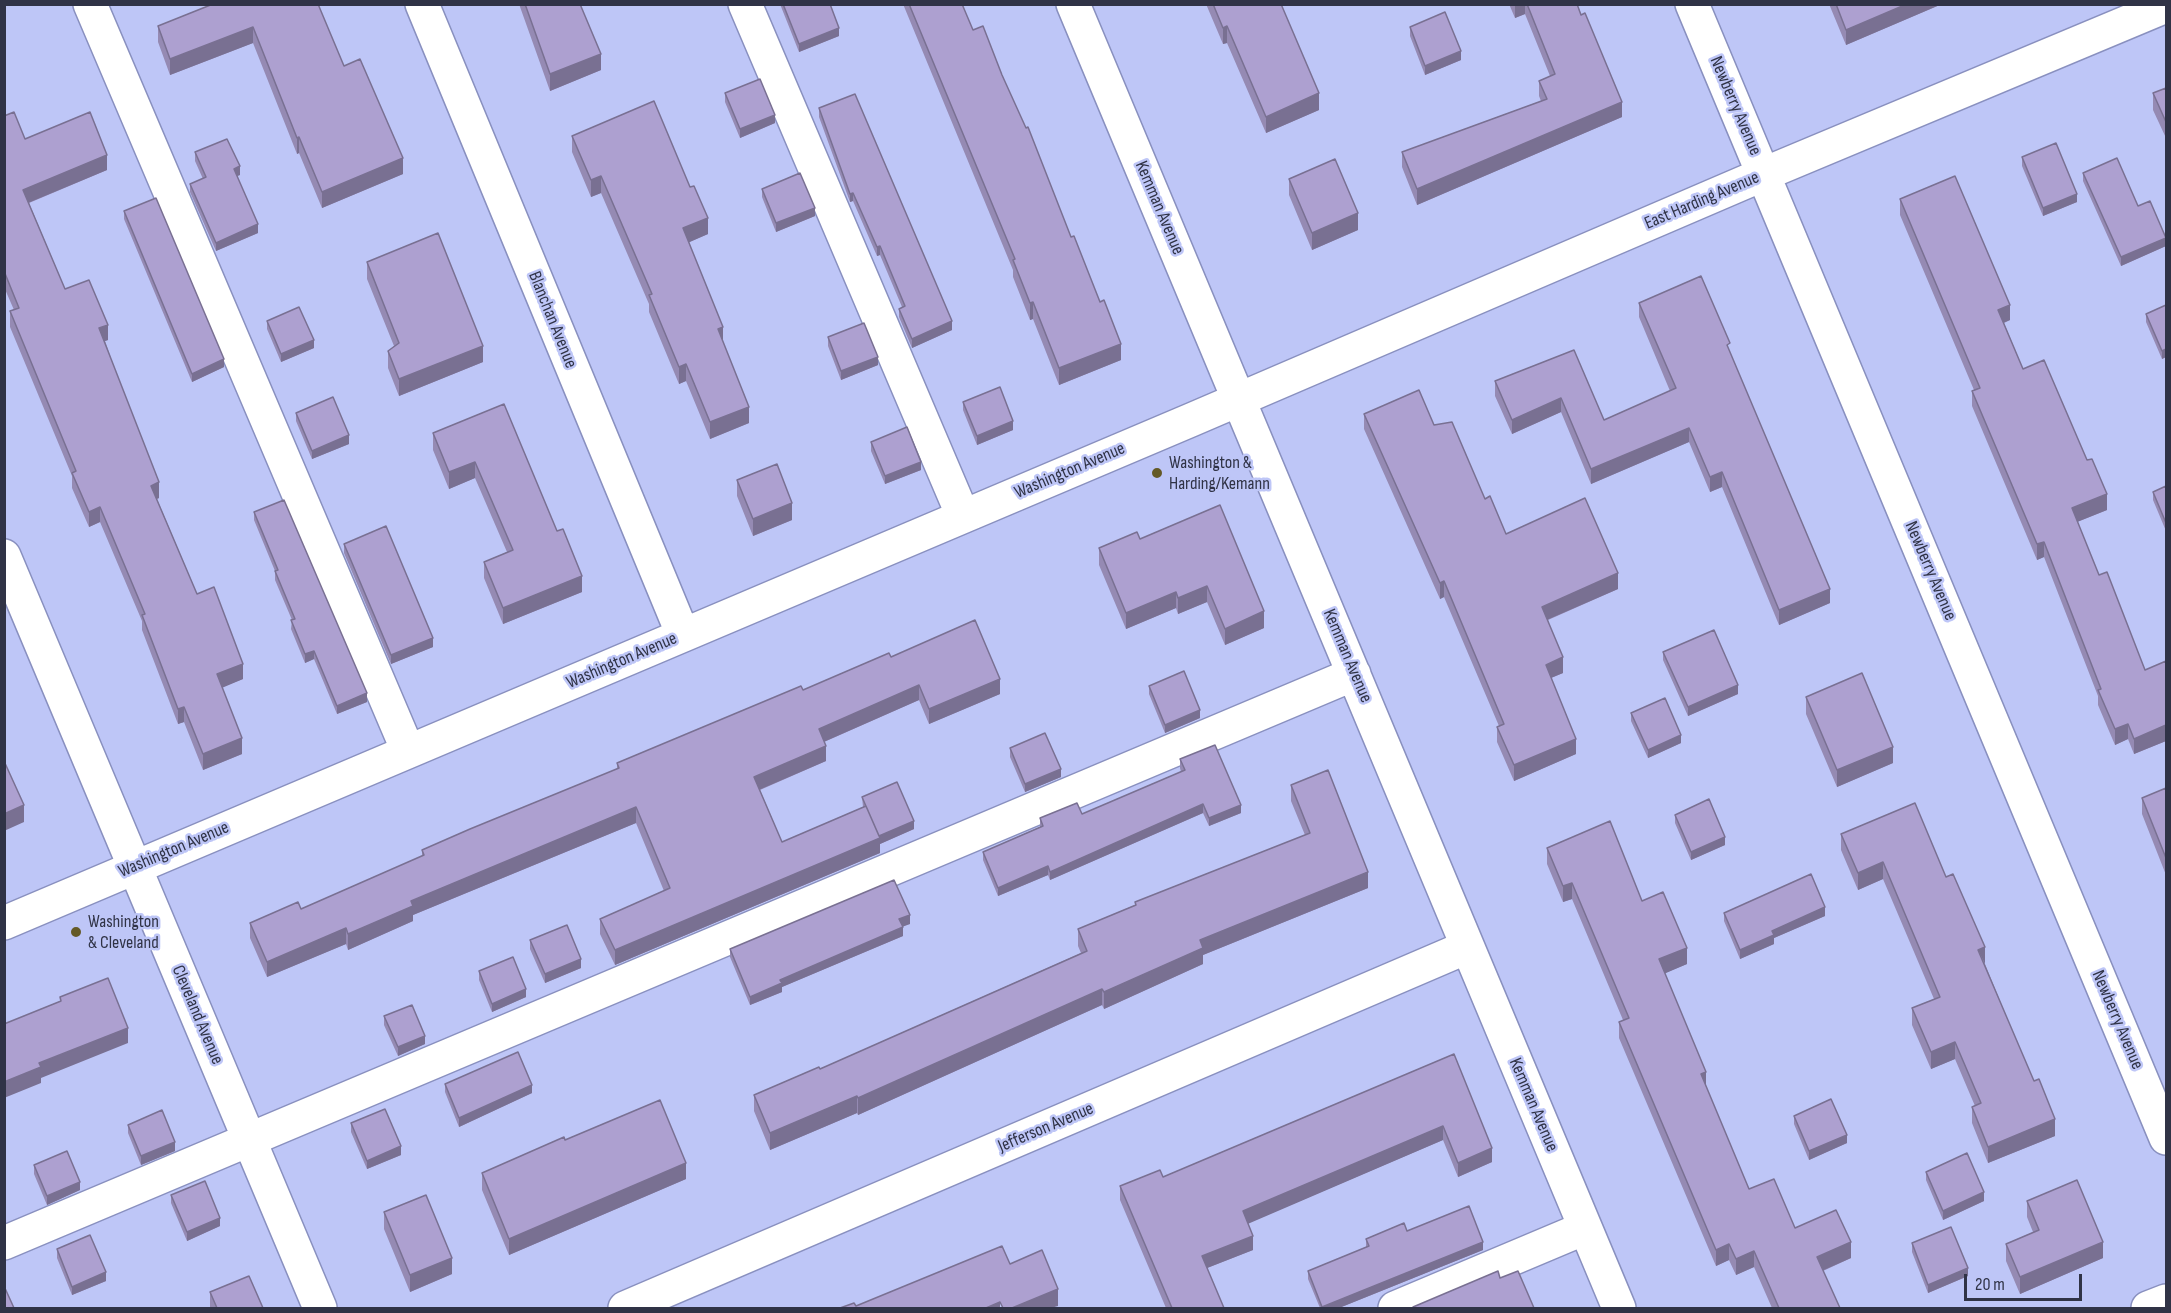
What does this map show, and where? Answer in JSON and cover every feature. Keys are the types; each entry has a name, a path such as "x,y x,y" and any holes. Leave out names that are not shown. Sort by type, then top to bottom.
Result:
{"street":[{"path":"90,4 408,751"},
{"name":"Blanchan Avenue","path":"422,4 683,635"},
{"path":"745,4 963,516"},
{"name":"Kemman Avenue","path":"1073,4 1619,1308"},
{"name":"Newberry Avenue","path":"1692,4 2166,1138"},
{"name":"East Harding Avenue","path":"1240,399 1764,174 2166,6"},
{"name":"Washington Avenue","path":"4,922 1240,399"},
{"name":"Cleveland Avenue","path":"4,556 320,1308"},
{"path":"4,1243 1354,674"},
{"name":"Jefferson Avenue","path":"625,1308 1467,947"},
{"path":"1395,1308 1585,1228"},
{"path":"2148,1308 2166,1300"}],"building":[{"path":"213,4 318,4 344,66 360,59 403,158 322,192 299,137 297,138 253,27 170,59 158,26"},
{"path":"525,4 580,4 601,54 550,74"},
{"path":"783,4 830,4 839,28 799,44"},
{"path":"909,4 962,4 973,30 983,26 1002,75 1026,128 1028,127 1071,237 1074,236 1100,302 1104,300 1121,344 1059,368 1033,302 1030,303 1013,260 1015,259"},
{"path":"1213,4 1281,4 1319,93 1266,117 1227,26 1223,28"},
{"path":"1527,4 1577,4 1581,15 1585,13 1622,102 1417,189 1402,152 1547,99 1539,81 1555,74"},
{"path":"1836,4 1907,4 1846,30"},
{"path":"1445,12 1461,51 1425,66 1410,27"},
{"path":"760,79 775,115 740,129 725,93"},
{"path":"2166,88 2166,122 2153,93"},
{"path":"855,94 952,321 912,339 899,309 905,306 880,246 877,247 853,193 850,194 819,108"},
{"path":"654,101 690,187 694,186 708,218 683,228 723,327 718,329 749,407 710,422 686,364 679,367 649,295 652,294 601,176 591,180 572,136"},
{"path":"14,112 25,139 90,112 107,155 23,190 65,289 89,280 108,325 99,328 159,482 151,486 197,594 214,587 243,664 217,674 242,738 203,754 184,707 178,709 142,615 145,614 100,507 89,512 72,473 76,471 10,311 19,308 4,271 4,116"},
{"path":"227,139 240,166 234,169 258,224 216,243 190,184 206,177 195,152"},
{"path":"2056,143 2077,194 2043,208 2022,157"},
{"path":"2117,158 2138,206 2150,201 2166,238 2121,257 2083,173"},
{"path":"1335,159 1358,213 1312,233 1289,179"},
{"path":"800,173 815,208 776,223 762,189"},
{"path":"1955,176 2010,305 1998,310 2023,369 2044,360 2087,460 2092,459 2107,494 2072,508 2099,575 2107,572 2145,670 2166,661 2166,725 2134,739 2128,724 2115,729 2098,690 2101,689 2044,542 2037,544 1972,391 1980,388 1900,199"},
{"path":"156,198 224,359 192,374 124,211"},
{"path":"438,233 483,346 399,379 388,351 399,343 367,262"},
{"path":"1701,276 1730,343 1727,345 1830,589 1779,610 1722,472 1710,477 1689,428 1591,469 1561,398 1512,420 1495,381 1574,350 1604,420 1676,388 1639,303"},
{"path":"2166,305 2166,349 2162,351 2146,314"},
{"path":"299,307 314,340 281,354 267,321"},
{"path":"864,323 878,357 841,371 828,337"},
{"path":"1000,387 1013,421 977,436 963,402"},
{"path":"1419,390 1434,425 1452,422 1485,499 1490,496 1506,534 1585,498 1618,573 1542,607 1563,657 1546,665 1576,739 1514,765 1497,727 1504,724 1444,581 1440,583 1364,414"},
{"path":"333,397 349,435 312,451 296,413"},
{"path":"504,404 557,531 563,529 582,576 503,608 484,562 513,550 475,462 449,472 433,433"},
{"path":"907,427 921,462 885,476 871,442"},
{"path":"777,464 792,503 753,519 737,480"},
{"path":"2166,486 2166,523 2153,492"},
{"path":"284,500 367,693 337,706 314,651 305,654 291,620 295,619 275,571 278,570 254,512"},
{"path":"1220,505 1264,611 1225,629 1207,586 1178,598 1176,592 1126,613 1099,548 1137,532 1140,539"},
{"path":"386,526 433,638 391,655 344,544"},
{"path":"975,620 1000,679 929,709 919,685 819,729 826,746 754,777 782,842 866,806 880,838 615,950 600,919 670,888 636,807 411,901 413,906 348,934 346,928 267,962 250,923 298,902 301,909 424,855 422,850 619,768 617,763 801,686 803,690 889,653 891,657"},
{"path":"1714,630 1738,685 1688,707 1663,652"},
{"path":"1184,671 1200,710 1165,725 1149,686"},
{"path":"1862,673 1893,747 1837,770 1806,697"},
{"path":"1665,698 1681,735 1648,750 1631,713"},
{"path":"1045,733 1061,769 1025,784 1010,748"},
{"path":"1215,745 1241,805 1209,818 1203,804 1050,872 1048,866 998,888 983,852 1043,826 1040,818 1077,803 1082,814 1185,770 1180,759"},
{"path":"4,761 24,805 4,814"},
{"path":"1328,770 1368,872 1200,940 1203,948 1104,992 1102,989 858,1098 857,1096 770,1133 754,1095 819,1067 820,1069 1087,951 1078,929 1136,905 1135,902 1310,833 1291,785"},
{"path":"897,782 914,821 879,836 862,797"},
{"path":"2166,788 2166,858 2142,798"},
{"path":"1709,799 1725,837 1691,852 1675,815"},
{"path":"1915,803 1946,877 1953,874 1985,947 1978,950 2034,1081 2039,1079 2055,1119 1988,1147 1972,1107 1981,1103 1955,1042 1931,1052 1912,1008 1940,997 1883,862 1858,873 1841,834"},
{"path":"1610,821 1642,901 1663,892 1687,948 1659,959 1706,1072 1701,1074 1749,1189 1774,1179 1795,1228 1836,1210 1851,1242 1817,1257 1840,1308 1779,1308 1754,1251 1736,1259 1729,1244 1716,1250 1619,1022 1629,1018 1572,883 1563,886 1547,848"},
{"path":"1811,874 1825,907 1772,931 1774,935 1740,950 1724,913"},
{"path":"894,880 910,915 899,919 903,927 780,980 782,983 750,997 730,949"},
{"path":"567,925 581,959 545,974 530,940"},
{"path":"513,957 526,989 492,1004 479,971"},
{"path":"108,978 128,1028 39,1063 41,1067 4,1082 4,1024 61,1001 60,997"},
{"path":"412,1005 425,1036 398,1047 384,1016"},
{"path":"518,1052 532,1085 459,1118 445,1084"},
{"path":"1454,1054 1492,1148 1458,1163 1443,1126 1243,1211 1253,1236 1202,1256 1224,1308 1172,1308 1120,1186 1160,1170 1163,1177"},
{"path":"1831,1099 1847,1135 1809,1151 1794,1116"},
{"path":"660,1100 686,1163 509,1239 482,1173 564,1137 565,1140"},
{"path":"385,1109 401,1146 367,1161 351,1123"},
{"path":"162,1110 175,1142 141,1156 128,1125"},
{"path":"67,1151 80,1182 47,1196 34,1165"},
{"path":"1967,1153 1984,1192 1943,1211 1926,1172"},
{"path":"2077,1180 2103,1242 2020,1277 2006,1244 2039,1230 2027,1201"},
{"path":"205,1181 220,1218 187,1232 171,1195"},
{"path":"426,1195 452,1258 410,1275 384,1212"},
{"path":"1469,1206 1483,1242 1322,1307 1308,1271 1369,1246 1366,1239 1404,1223 1407,1231"},
{"path":"1951,1227 1968,1268 1928,1285 1912,1243"},
{"path":"90,1235 106,1272 72,1287 57,1249"},
{"path":"1002,1246 1010,1264 1042,1250 1058,1289 1012,1308 1003,1308 1000,1302 986,1308 840,1308 854,1303 856,1306"},
{"path":"1498,1271 1500,1278 1518,1271 1534,1308 1413,1307"},
{"path":"249,1276 263,1308 217,1308 210,1292"},
{"path":"4,1286 14,1308 4,1308"}],"place":[{"name":"Washington & Harding/Kemann","path":"1157,473"},
{"name":"Washington & Cleveland","path":"76,932"}]}
